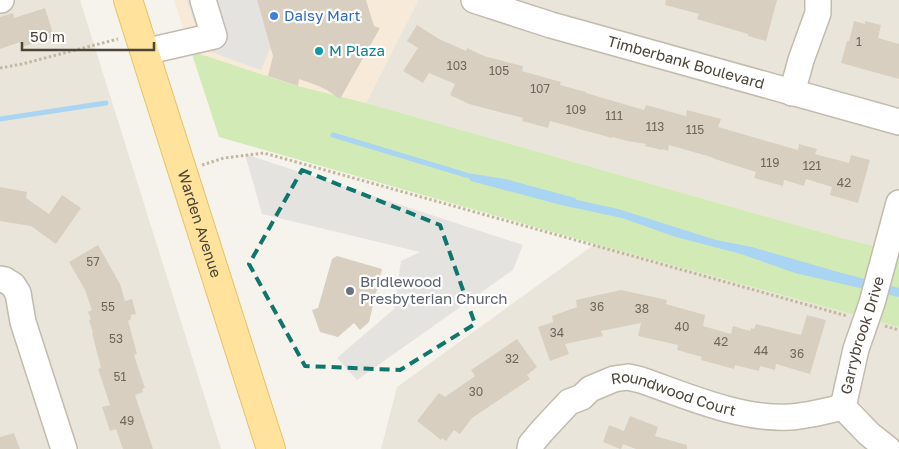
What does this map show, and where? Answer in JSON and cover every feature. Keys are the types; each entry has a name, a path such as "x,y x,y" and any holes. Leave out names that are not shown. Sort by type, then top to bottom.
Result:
{"main road":[{"name":"Warden Avenue","path":"128,0 271,449"}],"street":[{"path":"141,42 214,36 203,0"},
{"name":"Timberbank Boulevard","path":"474,0 551,25 899,122"},
{"path":"792,93 801,60 818,13 818,0"},
{"name":"Garrybrook Drive","path":"888,449 869,434 843,407 856,349 899,203"},
{"path":"0,279 13,285 18,293 23,322 64,449"},
{"name":"Roundwood Court","path":"530,449 531,444 542,430 569,402 582,397 590,389 614,379 628,377 735,412 765,417 791,417 843,407"}],"path":[{"path":"0,68 97,45 141,42"},
{"path":"182,170 224,158 264,153 868,312"}],"highlighted area":[{"path":"302,170 440,225 475,324 400,370 305,366 249,264"}],"shaded area":[{"path":"0,0 80,0 221,449 0,449"},
{"path":"174,0 418,1 366,103 294,85 191,51"},
{"path":"187,0 257,0 271,47 261,70 203,49"},
{"path":"418,0 899,0 899,252 842,238 366,103"},
{"path":"245,154 523,245 513,270 357,380 337,358 394,309 401,261 420,252 262,214"},
{"path":"595,244 899,327 899,449 381,449 397,387"}],"green space":[{"path":"191,51 294,85 366,103 842,238 899,252 899,327 595,244 219,137"}],"water":[{"path":"467,173 505,179 577,200 618,209 716,240 752,247 899,288 899,297 795,273 741,254 676,237 622,218 561,205 471,181 466,175"}],"building":[{"name":"M Plaza","path":"257,0 366,0 374,26 380,28 340,99 327,90 299,79 298,86 268,76 273,56"},
{"path":"666,0 777,0 766,41 697,19 699,14 665,5"},
{"path":"45,8 54,37 22,47 20,42 0,49 0,17 13,13 14,18"},
{"path":"854,21 865,24 865,21 881,25 878,38 899,44 899,79 841,63"},
{"path":"417,25 439,39 466,51 467,48 484,56 523,66 522,71 561,82 560,85 586,93 644,110 646,105 686,116 687,110 721,119 718,127 798,150 799,144 817,149 815,154 849,163 851,155 870,160 858,203 830,195 832,187 806,179 804,186 784,180 783,186 754,178 756,172 669,145 668,151 662,150 645,146 646,144 612,138 550,121 548,128 522,121 523,118 469,104 450,95 455,84 429,73 423,83 403,71 418,48 407,41"},
{"path":"0,187 27,192 26,198 49,214 62,195 81,208 56,244 31,226 0,221"},
{"path":"98,245 120,284 125,301 132,299 136,314 131,315 131,319 128,321 137,354 134,355 145,388 142,389 143,392 135,395 153,449 123,449 116,429 110,431 102,407 110,405 98,369 101,368 88,312 92,310 85,290 69,262"},
{"name":"Bridlewood Presbyterian Church","path":"337,256 382,269 369,322 360,330 354,323 338,337 320,332 312,310 318,308 332,259"},
{"path":"621,290 667,300 666,304 705,315 703,326 731,334 733,326 750,331 751,328 754,329 756,324 801,335 807,315 826,320 810,374 776,364 775,370 760,366 759,371 735,365 734,369 701,360 702,357 677,350 678,345 638,336 641,323 601,331 603,336 565,344 569,354 550,361 538,327 553,322 552,316 577,307 576,300"},
{"path":"517,339 537,367 527,375 530,379 472,418 460,434 454,430 446,441 442,438 441,440 417,421 439,393 445,397 475,376 471,370"},
{"path":"630,416 658,427 655,436 687,445 687,449 636,449 623,444 620,449 603,442 609,425 624,431"},
{"path":"14,433 20,449 0,449 0,437"}],"waterway":[{"path":"0,119 106,103"},
{"path":"333,135 466,175"}],"place":[{"name":"Daisy Mart","path":"274,16"},
{"name":"M Plaza","path":"319,51"},
{"name":"Bridlewood Presbyterian Church","path":"350,291"}]}
